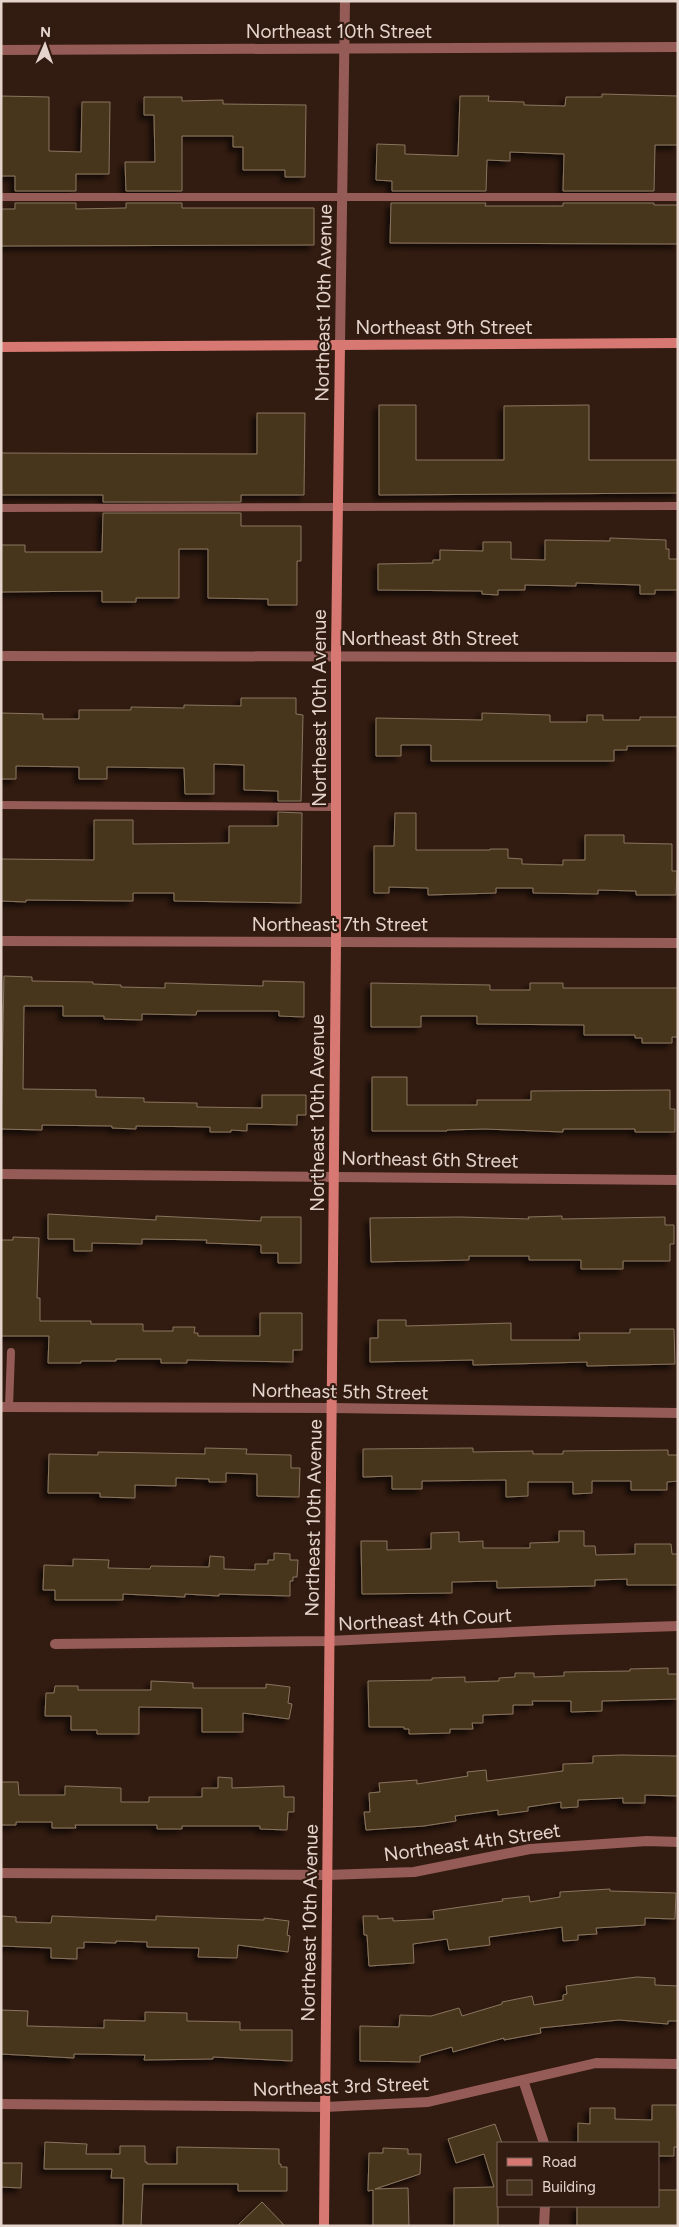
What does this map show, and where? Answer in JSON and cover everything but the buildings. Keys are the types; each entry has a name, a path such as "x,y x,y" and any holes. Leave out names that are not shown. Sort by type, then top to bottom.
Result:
{"street":[{"name":"Northeast 10th Avenue","path":"324,2226 336,942 336,655 345,1"},
{"name":"Northeast 10th Street","path":"1,50 678,47"},
{"name":"Northeast 9th Street","path":"1,347 678,343"},
{"name":"Northeast 8th Street","path":"1,656 678,657"},
{"name":"Northeast 7th Street","path":"1,940 678,943"},
{"name":"Northeast 6th Street","path":"1,1174 678,1180"},
{"name":"Northeast 5th Street","path":"5,1407 332,1408 678,1413"},
{"name":"Northeast 4th Court","path":"55,1644 329,1641 547,1630 678,1626"},
{"name":"Northeast 4th Street","path":"1,1873 327,1875 414,1872 530,1849 647,1841 678,1842"},
{"name":"Northeast 3rd Street","path":"1,2104 325,2107 428,2102 596,2063 678,2064"},
{"path":"523,2080 544,2142"},
{"path":"544,2226 545,2207"}],"lane":[{"path":"1,197 678,197"},
{"path":"1,508 678,506"},
{"path":"1,805 336,807"},
{"path":"5,1407 10,1352"}]}
